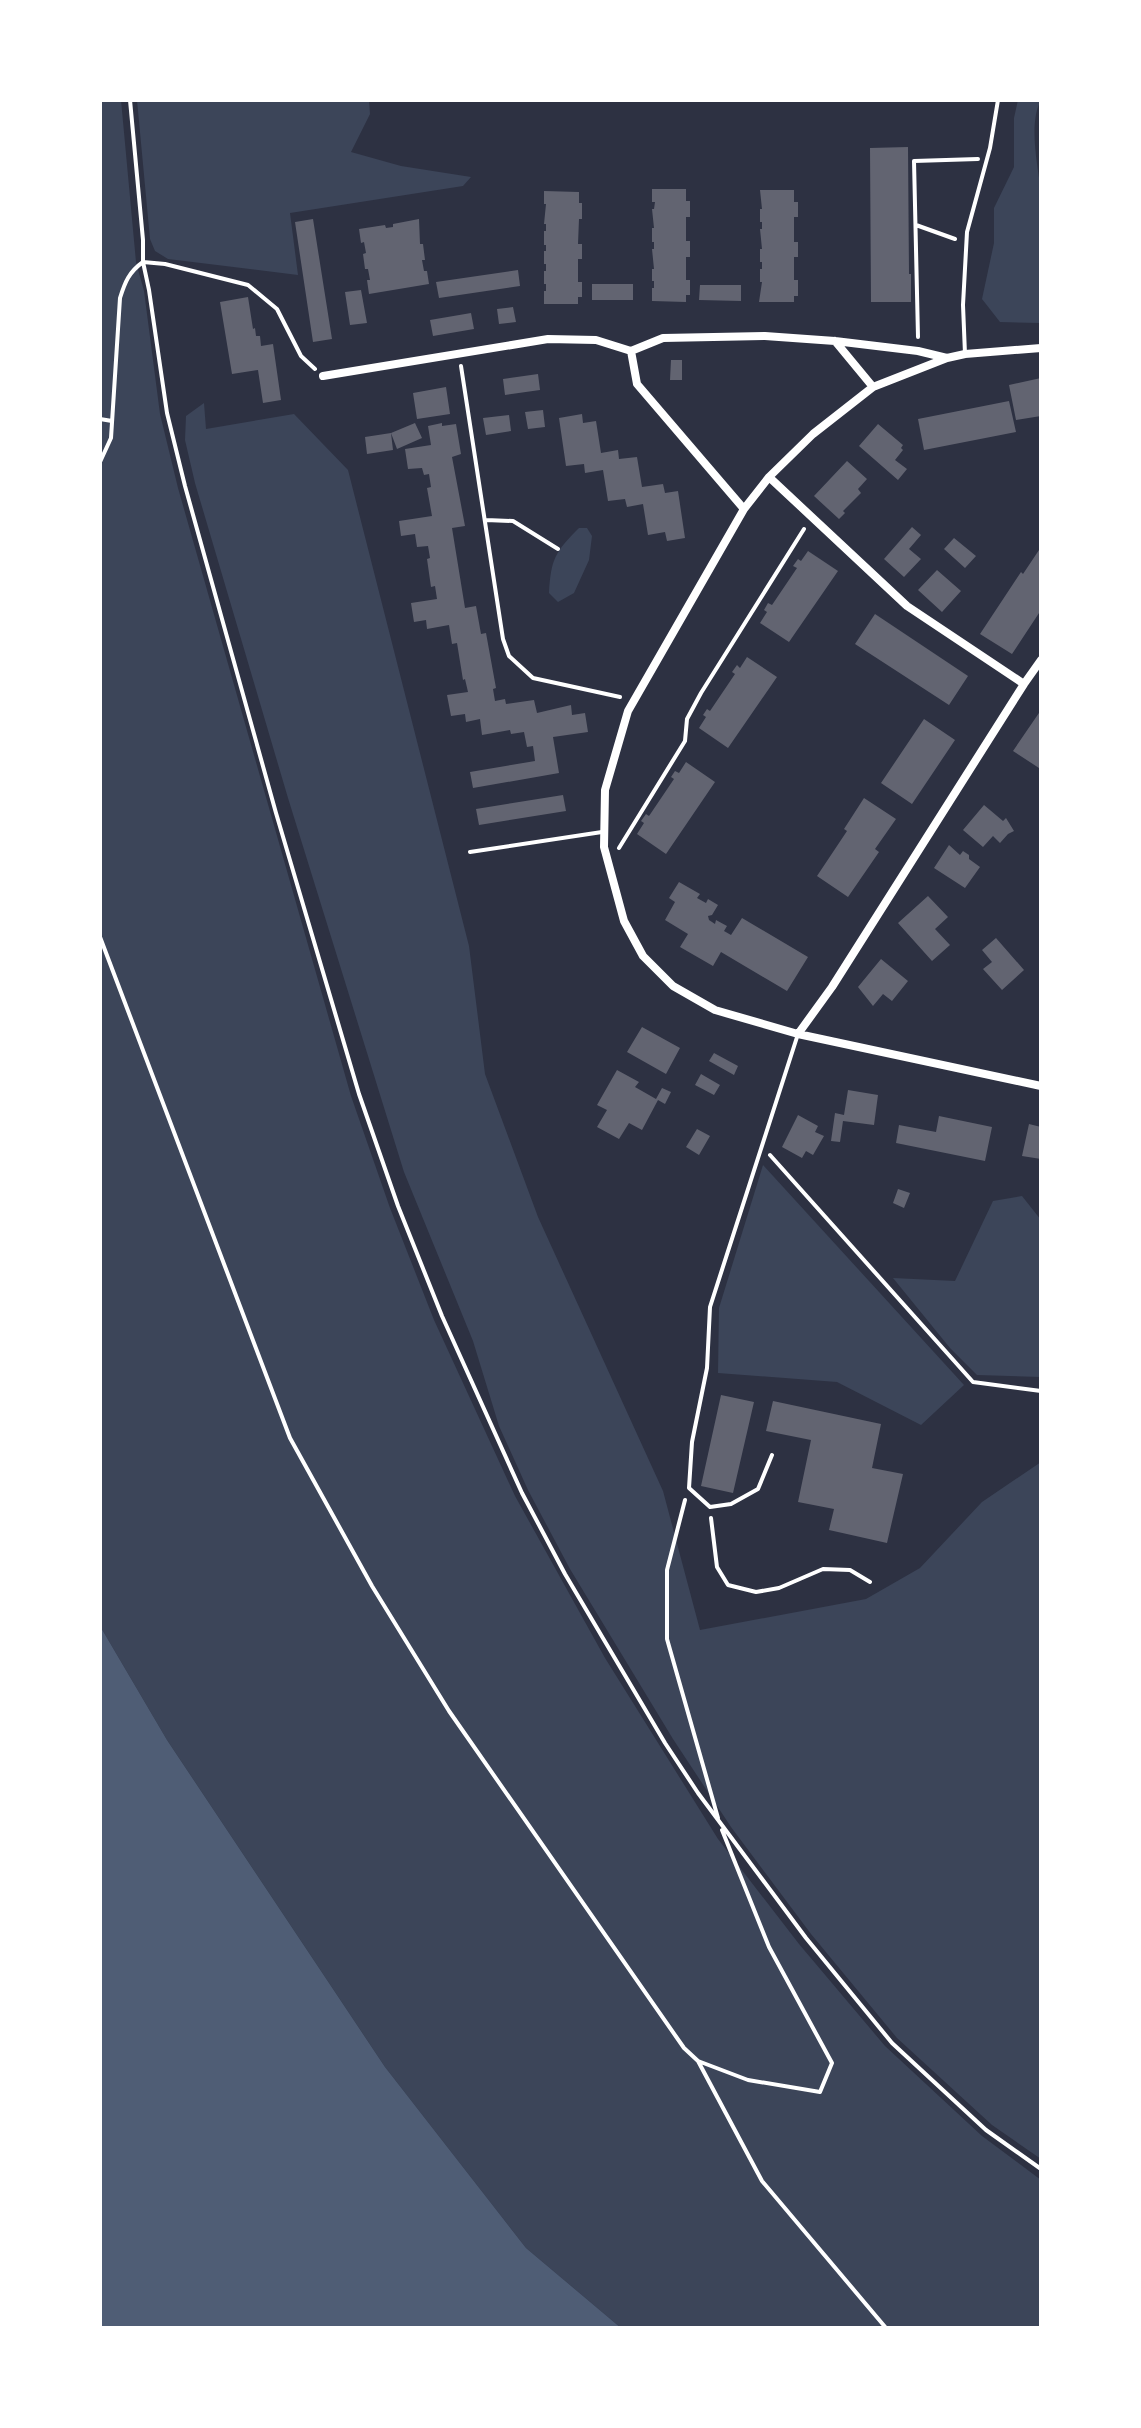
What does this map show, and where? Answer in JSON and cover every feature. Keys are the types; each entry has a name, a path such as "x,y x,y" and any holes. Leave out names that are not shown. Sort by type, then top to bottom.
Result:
{"street":[{"path":"323,376 548,339 596,340 631,351 663,338 765,336 918,351 947,358"},
{"path":"835,341 873,387"},
{"path":"1041,348 947,358 873,387 813,434 769,477 744,509 628,711 605,790 604,847 624,921 643,956 673,986 715,1010 798,1034 1041,1086"},
{"path":"631,351 637,384 744,509"},
{"path":"769,477 907,606 1024,684"},
{"path":"798,1034 832,987 1041,660"}],"lane":[{"path":"965,354 963,305 967,232 987,159 998,100"},
{"path":"470,852 605,832"},
{"path":"772,1455 758,1489 731,1504 710,1507 689,1488 692,1442 707,1368 710,1307 798,1034"}],"path":[{"path":"130,100 143,262 167,413 185,486 359,1094 398,1206 442,1316 522,1493 611,1653 665,1743 720,1823 806,1938 892,2043 986,2130 1041,2169"},
{"path":"918,351 914,161 987,159"},
{"path":"916,225 966,243"},
{"path":"100,462 111,438 120,298 132,270 143,262 165,264 248,285 277,309 301,356 323,376"},
{"path":"459,353 503,639 509,656 533,678 634,700"},
{"path":"100,419 112,421"},
{"path":"609,864 685,741 687,719 701,693 812,516"},
{"path":"486,520 513,521 558,549"},
{"path":"100,937 285,1423 372,1586 449,1711 637,1983 684,2048 698,2061 762,2181 886,2328"},
{"path":"760,1151 771,1155 973,1382 1041,1391"},
{"path":"689,1488 680,1512 667,1570 667,1639 720,1823 769,1947 832,2063 820,2092 748,2080 698,2061"},
{"path":"710,1507 717,1567 728,1585 756,1592 779,1588 823,1569 850,1570 870,1582"}],"shaded area":[{"path":"100,100 121,100 136,262 144,291 160,414 178,488 351,1096 434,1320 515,1496 605,1658 718,1839 799,1944 885,2046 982,2136 1041,2180 1041,2328 621,2328 526,2248 385,2067 167,1740 100,1626"},
{"path":"137,100 369,100 370,114 351,152 401,166 471,177 463,186 290,213 298,275 168,259 155,251 150,239"},
{"path":"1018,100 1041,100 1034,133 1042,208 1041,323 1000,322 982,299 994,243 994,208 1014,167 1014,118"},
{"path":"204,403 206,429 294,414 348,470 469,946 485,1074 538,1217 663,1491 700,1630 866,1599 920,1568 982,1502 1041,1462 1041,2159 992,2125 897,2038 811,1934 731,1827 673,1739 570,1569 528,1490 499,1426 473,1341 404,1172 288,798 185,440 186,416"},
{"path":"579,528 587,528 592,536 589,560 574,593 558,602 549,593 553,564 559,550"},
{"path":"763,1165 964,1385 921,1425 837,1382 718,1373 719,1308"},
{"path":"1022,1196 1041,1220 1041,1377 977,1375 950,1348 893,1278 955,1281 993,1201"},
{"path":"100,1626 167,1740 385,2067 526,2248 621,2328 100,2328"}],"building":[{"path":"908,147 911,302 871,302 870,148"},
{"path":"652,189 686,189 686,201 690,201 690,217 686,217 690,257 686,257 686,280 690,280 690,295 686,295 686,302 652,301 652,209 655,202 652,202"},
{"path":"760,190 794,190 794,202 798,202 798,217 794,217 794,242 798,242 798,257 794,257 794,280 798,280 798,296 794,296 794,302 759,302 762,282"},
{"path":"544,191 579,192 582,219 579,219 578,244 582,244 582,259 578,259 578,282 582,282 582,297 578,297 578,304 544,304"},
{"path":"313,219 332,339 313,342 295,222"},
{"path":"419,219 420,244 423,244 425,260 422,260 429,284 369,294 367,280 370,280 363,254 366,253 359,229 385,225 386,228 393,227 393,224"},
{"path":"518,270 520,286 439,298 436,282"},
{"path":"592,284 633,284 633,300 592,300"},
{"path":"700,285 741,285 741,301 699,300"},
{"path":"361,290 367,323 350,325 345,292"},
{"path":"248,297 253,329 256,336 260,336 261,346 273,344 281,400 263,403 258,370 232,374 220,302"},
{"path":"513,307 516,322 499,324 497,309"},
{"path":"471,313 474,329 433,336 430,320"},
{"path":"671,360 682,360 682,380 670,380"},
{"path":"538,374 540,390 505,395 503,379"},
{"path":"1041,378 1041,416 1016,420 1009,385"},
{"path":"446,387 450,414 417,419 413,393"},
{"path":"1009,401 1016,432 924,450 918,419"},
{"path":"543,410 545,427 528,429 525,412"},
{"path":"582,414 583,423 596,421 601,453 618,450 619,459 637,457 642,487 663,484 665,493 678,491 685,538 667,541 665,532 648,535 643,504 627,507 625,499 608,501 603,470 585,473 584,464 566,466 559,418"},
{"path":"509,415 511,431 486,435 483,418"},
{"path":"415,423 422,438 397,449 391,433"},
{"path":"442,423 442,426 456,424 461,454 452,457 465,526 452,528 465,608 476,606 481,634 486,633 496,688 493,689 495,701 505,699 506,704 534,700 537,713 571,705 572,715 585,713 588,732 553,737 559,773 473,788 470,772 535,761 533,746 527,747 524,732 511,734 510,730 482,735 480,719 466,722 465,714 451,716 447,695 468,692 457,643 452,644 449,625 427,629 426,620 414,622 411,603 437,599 435,586 431,587 428,546 417,547 415,534 401,536 399,521 432,516 427,488 431,487 429,474 424,475 422,468 408,469 405,449 431,445 428,426"},
{"path":"878,424 903,445 895,460 907,469 898,480 859,446"},
{"path":"391,433 393,450 367,454 365,437"},
{"path":"847,461 867,479 858,489 861,493 839,519 814,496"},
{"path":"912,527 921,535 909,549 921,559 904,577 884,559"},
{"path":"954,538 976,556 965,568 944,549"},
{"path":"1041,547 1041,610 1012,654 980,634"},
{"path":"808,551 838,571 789,642 760,623 767,612 764,610 768,603 772,605 797,568 793,566"},
{"path":"937,570 961,591 942,612 918,590"},
{"path":"875,614 968,676 949,705 855,644"},
{"path":"747,657 777,677 728,748 699,728 707,709 710,711 735,674 732,672 737,665 740,668"},
{"path":"1041,710 1041,765 1039,768 1013,751"},
{"path":"924,719 955,740 912,804 881,783"},
{"path":"686,762 715,782 666,854 637,834 644,823 641,821 646,814 649,816 674,779 671,777 675,771 679,773"},
{"path":"563,795 566,811 479,825 476,809"},
{"path":"864,798 896,819 875,849 879,852 848,897 817,876 847,831 844,829"},
{"path":"984,805 1003,821 1006,818 1014,831 1000,843 993,836 983,847 963,830"},
{"path":"949,845 960,855 963,851 969,855 969,859 980,867 965,888 934,868"},
{"path":"679,882 700,894 697,898 706,903 708,899 718,905 708,916 715,924 716,920 727,926 724,931 731,935 742,918 808,957 787,991 721,952 713,966 680,947 688,934 665,920 675,902 669,898"},
{"path":"928,896 948,917 935,929 950,945 932,961 898,923"},
{"path":"996,938 1024,970 1002,990 983,969 992,962 982,950"},
{"path":"881,959 908,981 892,1001 883,994 873,1006 858,987"},
{"path":"642,1027 680,1048 666,1074 627,1052"},
{"path":"714,1053 738,1066 734,1075 709,1061"},
{"path":"617,1070 639,1082 635,1087 656,1099 662,1088 671,1092 665,1104 658,1100 642,1130 629,1123 619,1139 597,1127 607,1110 597,1105"},
{"path":"701,1074 720,1085 714,1095 695,1085"},
{"path":"848,1090 878,1095 874,1125 843,1121 840,1142 831,1141 835,1113 844,1115"},
{"path":"798,1115 818,1126 815,1132 824,1136 813,1155 806,1151 802,1158 782,1147"},
{"path":"939,1116 992,1127 985,1161 896,1143 899,1125 936,1132"},
{"path":"1029,1124 1041,1127 1041,1159 1022,1156"},
{"path":"697,1129 710,1136 699,1155 686,1147"},
{"path":"898,1189 910,1193 904,1208 893,1203"},
{"path":"721,1395 754,1402 733,1493 701,1486"},
{"path":"773,1401 881,1424 872,1468 903,1474 887,1543 829,1530 834,1509 798,1502 811,1440 766,1431"}]}
